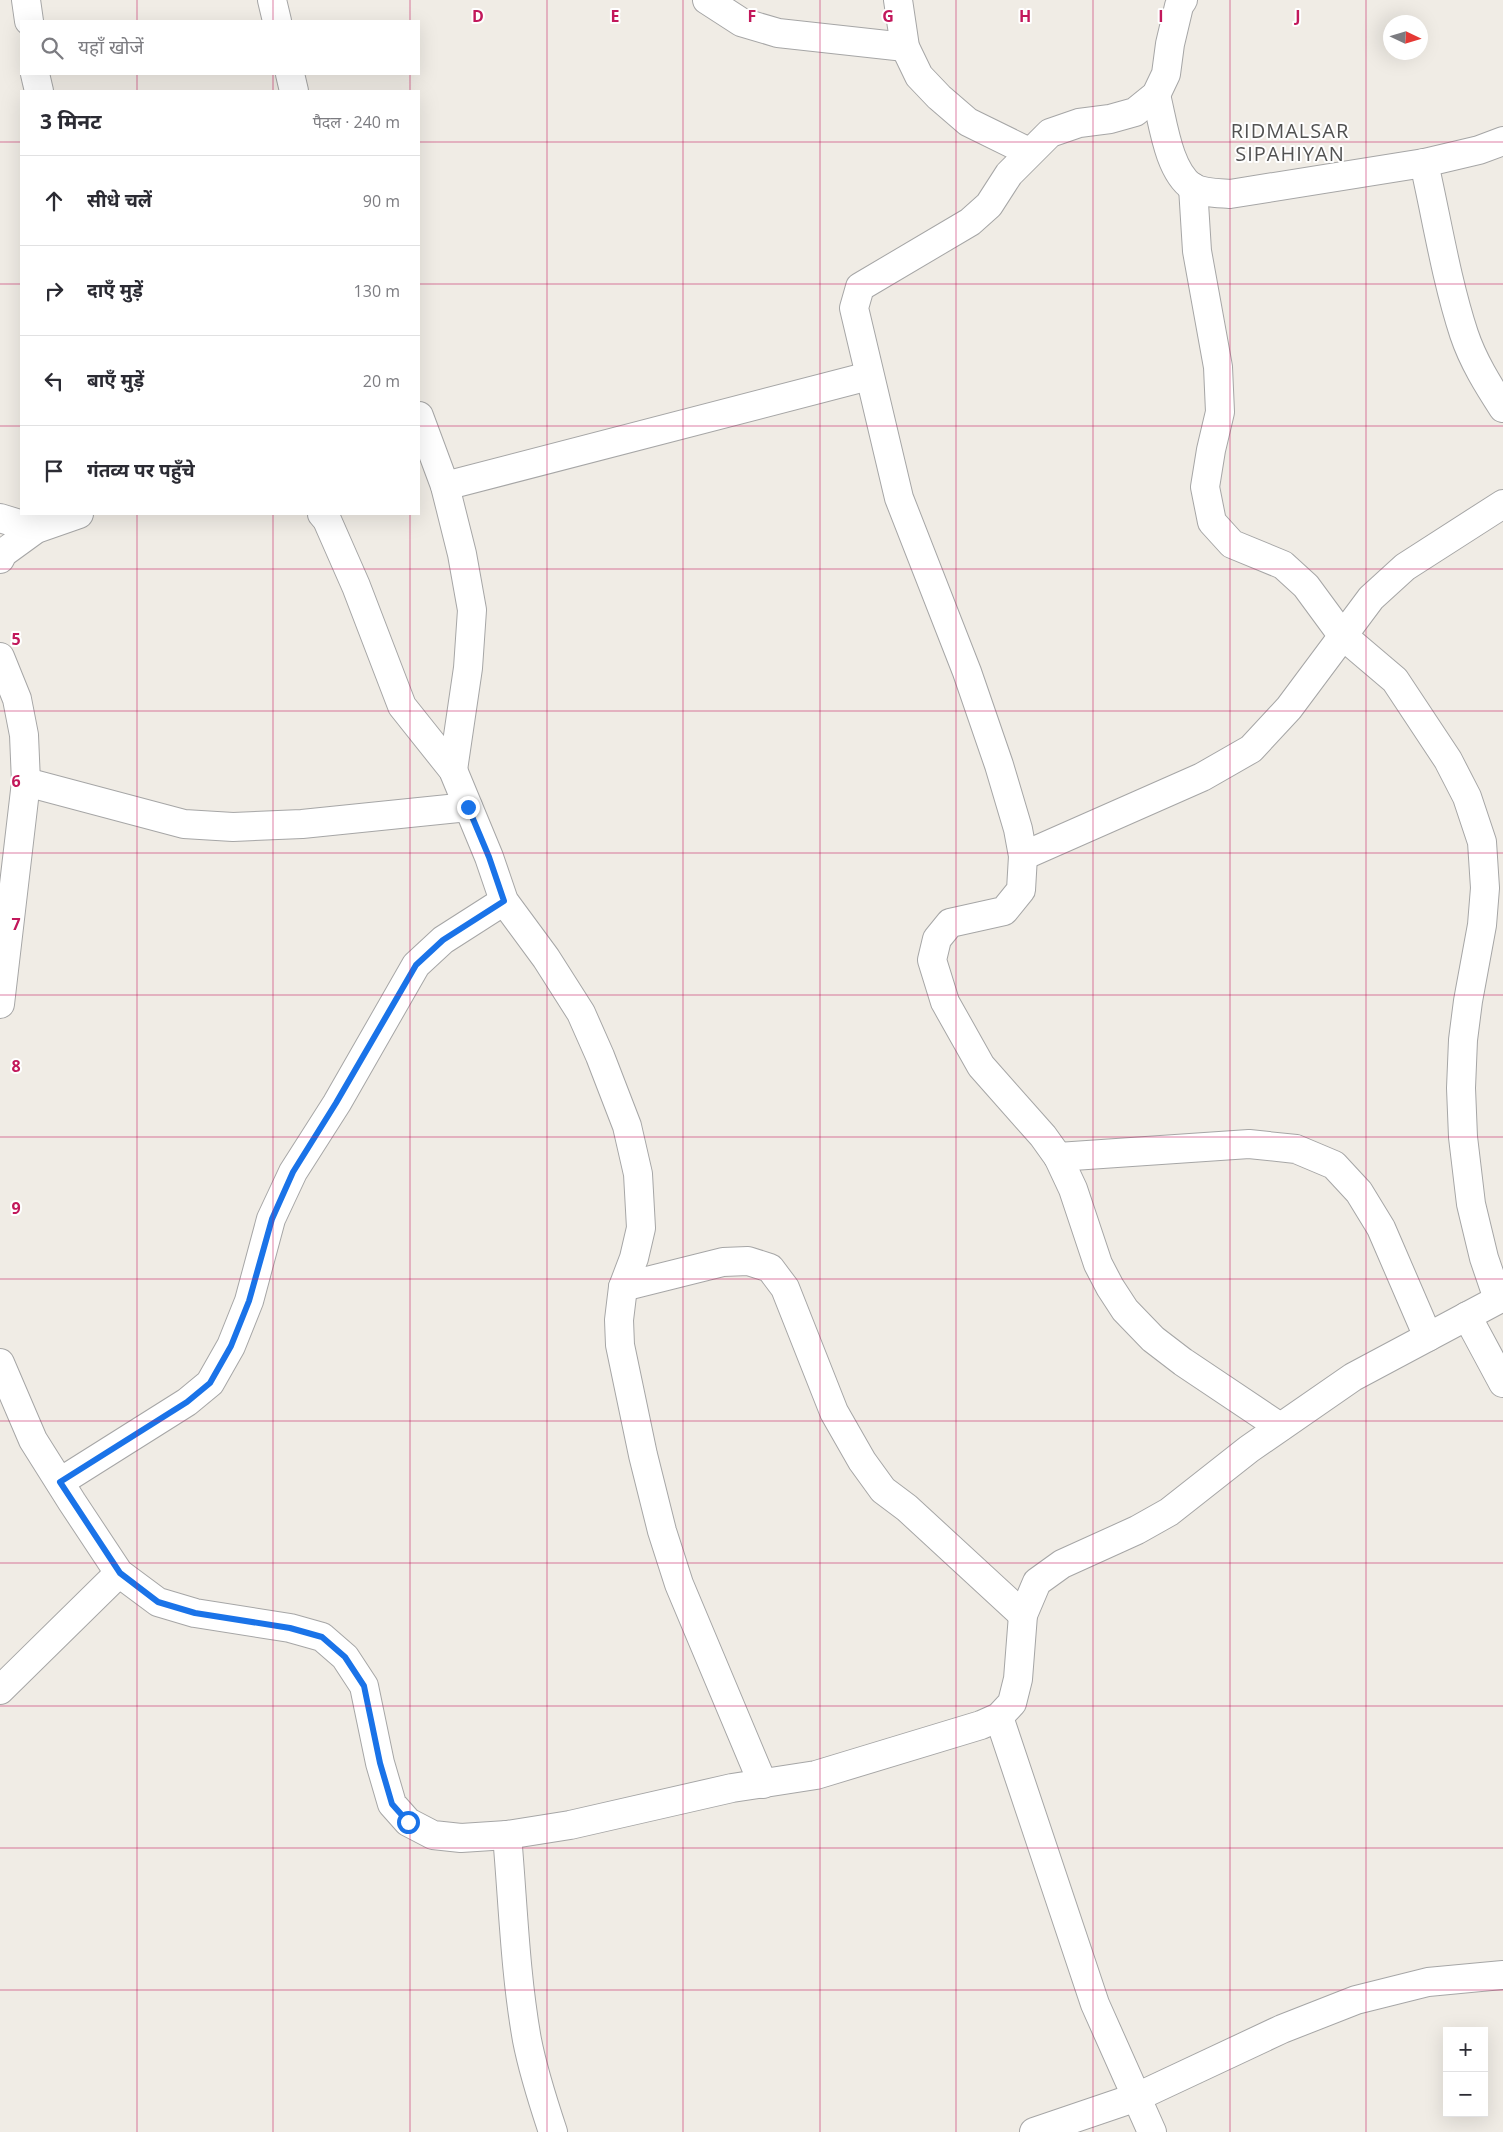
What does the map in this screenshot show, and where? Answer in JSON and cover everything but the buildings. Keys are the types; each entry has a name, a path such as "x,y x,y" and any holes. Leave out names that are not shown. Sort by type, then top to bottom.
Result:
{"street":[{"path":"26,0 29,20"},
{"path":"272,0 277,20"},
{"path":"707,0 741,22 778,33 906,47"},
{"path":"898,0 906,47 919,76 939,97 968,122 1029,152"},
{"path":"1184,0 1179,6 1170,44 1166,74 1156,95 1135,112 1110,119 1079,123 1050,133 1008,174 989,206 970,222 860,287 854,308 899,498 970,681 1002,774 1018,828 1023,856 1021,890 1004,911 950,923 936,939 932,960 945,1002 981,1066 1043,1136 1058,1157 1073,1189 1098,1264 1125,1310 1153,1338 1183,1362 1280,1427"},
{"path":"35,75 39,90"},
{"path":"290,75 294,90"},
{"path":"1156,95 1169,149 1178,173 1193,187 1214,193 1230,194 1424,163 1479,150 1503,141"},
{"path":"1424,163 1453,295 1464,335 1484,380 1503,408"},
{"path":"0,1363 33,1440 120,1573 158,1602 195,1613 290,1628 322,1637 345,1657 364,1686 380,1763 392,1804 408,1822 432,1835 461,1838 570,1825 679,1800 816,1775 981,1725 999,1716 1012,1703 1018,1679 1023,1615 1037,1582 1062,1564 1137,1530 1170,1512 1249,1449 1352,1377 1501,1298 1484,1258 1471,1204 1463,1137 1461,1088 1466,1011 1482,924 1484,897 1482,842 1467,797 1448,760 1395,680 1342,635 1306,586 1283,565 1232,544 1212,522 1205,487 1220,412 1218,367 1197,250 1193,187"},
{"path":"445,486 869,376"},
{"path":"420,419 445,486 462,554 472,610 468,668 453,770"},
{"path":"1023,856 1202,777 1251,749 1289,708 1371,598 1405,568 1503,504"},
{"path":"0,559 2,554 36,529 76,515"},
{"path":"323,515 327,520 356,586 402,706 453,770 489,857 504,901 546,958 581,1013 600,1056 626,1126 638,1174 641,1228 634,1258 623,1287 619,1320 620,1345 643,1455 662,1531 679,1584 764,1784"},
{"path":"0,518 36,529"},
{"path":"0,657 17,699 24,735 26,782 1,992"},
{"path":"26,782 184,824 233,827 302,824 468,807"},
{"path":"60,1482 187,1402 210,1383 231,1346 249,1301 272,1219 293,1172 336,1103 416,965 443,940 504,901"},
{"path":"1058,1157 1249,1144 1296,1149 1334,1165 1359,1192 1382,1228 1428,1337"},
{"path":"623,1287 723,1262 748,1261 770,1268 786,1288 834,1412 862,1460 883,1490 907,1508 1023,1615"},
{"path":"1467,1316 1503,1383"},
{"path":"0,1690 120,1573"},
{"path":"999,1716 1095,2004 1152,2132"},
{"path":"507,1834 518,1969 528,2040 542,2099 554,2132"},
{"path":"1034,2132 1137,2097 1282,2029 1356,2000 1428,1982 1503,1975"}],"district":[{"name":"RIDMALSAR SIPAHIYAN","path":"1290,142"}],"route":[{"path":"408,1822 392,1804 380,1763 364,1686 345,1657 322,1637 290,1628 195,1613 158,1602 120,1573 60,1482 187,1402 210,1383 231,1346 249,1301 272,1219 293,1172 336,1103 416,965 443,940 504,901 489,857 468,807"}]}
